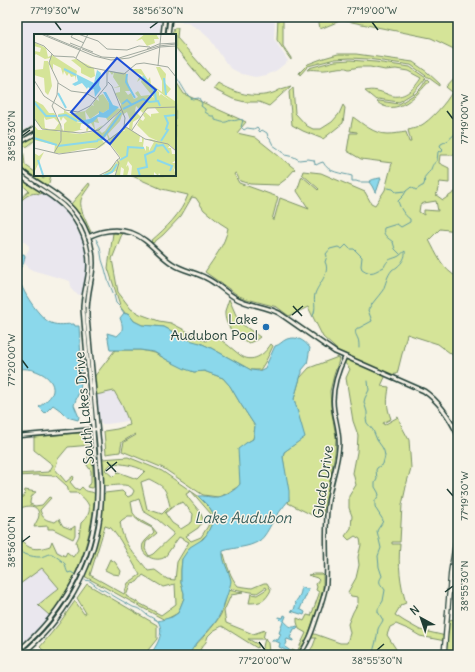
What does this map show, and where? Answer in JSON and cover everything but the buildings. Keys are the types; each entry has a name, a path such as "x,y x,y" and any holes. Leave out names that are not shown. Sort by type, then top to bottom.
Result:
{"main road":[{"path":"164,34 165,17"},
{"path":"168,34 170,17"},
{"path":"17,139 34,129"},
{"path":"17,144 34,135"},
{"name":"South Lakes Drive","path":"17,167 68,204 82,222 88,237 93,263 87,317 102,480 100,517 97,534 89,560 75,592 44,634 21,655"},
{"name":"South Lakes Drive","path":"17,173 63,205 76,221 84,238 88,253 89,267 83,304 97,475 97,495 94,523 88,550 75,581 61,605 43,627 17,652"},
{"path":"84,238 104,231 112,230 137,235 146,240 164,258 173,264 205,277 238,300 280,312 327,347 345,357 424,391 434,399 446,414 458,435"},
{"path":"444,655 451,571 458,529"}],"street":[{"name":"Glade Drive","path":"299,655 305,648 311,635 326,586 328,504 338,457 339,445 333,399 336,380 345,357"},
{"path":"17,436 98,429"}],"shaded area":[{"path":"17,17 162,17 159,34 34,34 34,125 17,134"},
{"path":"172,17 275,17 274,39 288,61 277,70 267,75 255,77 242,74 232,69 226,63 210,39 201,31 190,24 174,21 172,20"},
{"path":"37,193 42,193 53,199 68,213 84,243 87,266 82,293 80,295 72,290 70,281 32,270 24,263 29,246 17,235 17,206 23,198"},
{"path":"114,391 128,420 101,424 96,395"},
{"path":"17,547 56,549 78,566 53,612 37,630 17,648"}],"green space":[{"path":"278,17 283,17 283,46 291,60 277,40"},
{"path":"318,17 458,17 458,51 431,38 342,20 320,29"},
{"path":"174,28 178,28 177,38 209,74 203,81 176,48 176,34 172,34"},
{"path":"338,54 356,54 413,62 427,72 440,84 440,86 411,65 368,59 335,59 308,66 300,75 299,73 308,64"},
{"path":"350,60 410,67 426,78 413,93 399,102 376,100 365,91 373,90 392,96 402,95 413,89 421,78 408,71 396,69 385,70 370,67 307,70 309,68 335,61"},
{"path":"455,77 458,80 458,164 456,155 440,155 439,163 449,168 449,183 440,182 436,195 443,200 458,190 458,231 440,229 429,240 444,266 448,271 458,277 458,359 438,344 407,334 397,374 386,375 381,386 389,387 387,403 391,419 383,423 384,425 398,417 409,440 411,468 402,505 400,542 392,542 392,544 400,544 400,574 406,603 401,605 395,615 420,630 446,636 445,641 420,636 396,624 390,627 387,635 396,649 395,655 307,655 316,638 310,638 312,633 340,643 347,643 350,633 348,624 358,603 358,597 351,596 348,592 356,578 359,565 358,557 361,545 360,539 355,536 349,540 345,536 351,528 352,516 349,508 349,496 356,485 353,473 357,452 358,435 353,421 346,378 350,369 343,361 345,358 367,367 345,357 323,337 308,307 289,316 277,307 239,296 205,272 222,246 228,228 204,210 196,198 192,197 181,216 153,243 151,241 177,214 188,195 162,189 132,176 176,176 176,82 184,94 246,122 237,133 255,137 295,169 278,185 250,184 240,181 236,173 234,174 239,183 278,197 272,220 274,220 280,198 309,209 297,191 302,176 318,190 319,189 302,174 303,171 321,173 365,192 371,203 375,205 385,190 392,163 361,159 347,151 350,133 357,133 350,131 353,117 369,128 382,134 406,132 409,142 411,142 408,130 424,124 429,120 438,111 452,92 446,87","holes":["436,201 438,211 424,210 424,215 419,212 420,205"]},
{"path":"427,79 429,81 413,98 406,103 392,107 384,106 377,102 399,104 415,94"},
{"path":"218,83 230,90 252,95 266,95 291,86 269,106 259,102 245,102 233,99 213,89"},
{"path":"293,87 295,113 307,126 313,129 321,129 332,122 339,114 343,105 345,108 343,123 323,139 292,125 289,92"},
{"path":"34,137 34,141 28,146 23,147 25,165 34,171 34,176 40,176 43,179 47,176 51,176 47,185 35,178 17,164 17,147"},
{"path":"17,176 42,193 30,194 21,200 17,206 17,200 18,201 29,191 17,180"},
{"path":"89,183 90,185 81,200 81,208 91,232 89,232 79,214 71,204"},
{"path":"113,233 122,234 112,259 118,292 131,309 159,321 171,323 206,341 212,334 244,358 249,359 261,355 271,344 273,346 260,370 251,370 211,348 200,343 192,342 164,327 142,325 134,321 128,313 126,314 121,308 108,268"},
{"path":"229,299 239,322 260,337 256,340 249,343 235,334 229,327 226,322 225,311"},
{"path":"115,350 140,350 155,353 194,372 204,371 223,378 230,386 255,426 253,439 246,443 239,486 218,497 203,495 163,468 122,451 124,442 136,435 135,434 122,442 120,452 106,454 104,431 130,425 122,405 114,391 96,395 94,377"},
{"path":"338,357 339,360 330,391 331,408 336,437 335,453 323,516 314,516 288,503 289,500 283,457 284,452 304,437 294,399 300,378 309,368"},
{"path":"89,432 91,434 94,487 87,487 91,483 91,471 87,465 91,445 68,447 58,459 55,469 66,482 73,476 74,478 70,482 75,488 79,490 82,487 95,494 89,535 85,548 69,586 49,615 38,605 59,588 42,568 20,584 17,580 17,545 21,538 26,545 37,549 50,546 52,541 57,552 65,556 67,552 73,557 78,550 76,542 79,536 81,523 88,515 89,508 86,501 78,493 69,493 67,486 56,476 17,476 17,474 49,472 53,465 34,450 34,437"},
{"path":"128,457 162,471 191,491 210,508 215,517 207,534 182,559 181,583 184,598 178,613 165,620 84,576 92,556 97,537 103,495 105,493 122,491 128,497 132,495 134,491 128,486 124,485 103,485 102,459","holes":["112,463 133,466 145,471 137,479 118,472 113,477 105,470","149,479 162,486 166,491 170,506 162,514 147,509 141,482","191,491 211,514 208,526 201,537 191,541 186,536 198,528 203,521 201,514 186,494","139,499 143,511 158,520 173,533 173,535 149,556 145,549 146,542 157,533 152,527 138,519 133,513 131,502","183,502 193,514 192,522 181,529 172,523 165,513 175,505","128,516 133,516 140,522 152,528 154,532 144,542 142,548 146,555 153,559 162,559 165,557 179,537 189,542 177,562 175,580 167,579 155,570 148,571 127,545 122,533 120,522","105,526 111,528 120,540 140,575 128,583 124,594 90,575","143,575 163,587 175,584 176,604 161,615 126,596 131,583 137,582"]},
{"path":"25,490 36,492 33,494 30,502 30,504 35,506 42,505 49,497 51,498 40,510 42,515 45,519 55,522 59,519 63,526 71,529 75,526 75,535 73,539 53,529 48,529 48,526 34,527 39,515 36,508 26,506 17,510 17,497 24,497"},
{"path":"458,541 458,576 453,573"},
{"path":"220,553 224,554 231,575 238,586 252,588 267,583 271,590 263,601 249,603 251,594 257,595 267,589 266,587 257,593 228,588"},
{"path":"110,559 115,562 121,571 120,575 113,574 105,570"},
{"path":"308,575 323,575 323,591 307,639 296,655 291,655 292,650 297,652 306,633 299,629 297,618 304,621 307,615 311,616 319,594 316,590 316,584 319,580"},
{"path":"87,584 157,625 157,639 144,655 29,655 31,653 44,651 40,647 75,601 84,614 86,613 77,598"},
{"path":"228,590 243,593 231,595 224,611 226,623 253,634 265,630 263,639 248,639 259,645 257,648 222,626 208,636 198,655 190,655 190,651 211,628 221,614"},
{"path":"458,594 458,655 447,655 449,620 455,619"},
{"path":"265,638 268,643 269,652 272,655 268,655 266,652 261,650"}],"water":[{"path":"381,178 377,190 375,192 369,182"},
{"path":"24,254 24,261 20,268 20,282 36,310 51,323 60,325 74,324 75,326 79,326 82,375 80,389 74,405 79,417 78,420 67,417 53,405 45,413 39,407 49,398 53,391 53,386 47,377 30,369 20,369 17,373 17,255"},
{"name":"Lake Audubon","path":"124,313 128,313 134,321 142,325 164,327 189,340 200,343 251,370 259,371 265,368 275,346 287,339 300,339 310,348 307,364 302,370 294,399 305,437 284,452 283,457 289,491 289,500 265,535 259,541 250,545 223,551 231,581 228,593 216,621 194,646 190,655 150,655 159,639 161,630 158,621 172,617 178,613 184,598 181,583 182,559 190,547 203,539 207,534 215,517 210,508 198,496 221,496 230,492 240,484 238,449 253,439 255,426 230,386 223,378 204,371 194,372 185,369 154,352 140,350 110,350 107,333 117,336 121,332 122,323 120,318"},
{"path":"301,587 309,589 300,609 305,612 304,615 291,611 294,610 295,602 300,595"},
{"path":"284,615 286,616 284,621 290,626 297,626 298,628 294,629 290,638 293,641 287,639 286,641 285,647 292,652 291,653 279,647 280,643 271,641 273,639 278,640 281,634 279,633 283,622 279,617 283,618"}],"waterway":[{"path":"440,17 454,22 458,20"},
{"path":"176,78 189,97 192,99 199,98 202,104 201,106 205,109 205,112 211,116 214,116 215,120 221,122 240,119 243,120 241,127 244,130 247,128 254,129 257,127 260,132 262,130 267,133 273,145 285,155 299,160 314,160 316,165 323,162 325,166 332,170 352,176 352,181 369,182"},
{"path":"400,254 395,249 393,242 387,238 384,228 397,224 401,227 410,222 410,219 402,211 398,201 411,187 416,190 423,186 425,182 424,178 437,161 438,152 442,152 443,149 440,146 441,144 456,133 458,134"},
{"path":"388,188 393,189 396,192 406,191"},
{"path":"96,239 100,247 102,260 116,303 124,313"},
{"path":"313,316 315,310 315,294 325,274 326,254 330,249 338,247 342,249 346,245 350,249 354,249 362,257 362,269 368,272 376,271 384,267 389,260 398,257 405,251 402,262 390,272 383,290 368,310 372,321 357,328 356,330 359,348"},
{"path":"368,381 369,390 364,402 367,412 366,419 382,447 385,456 383,464 376,470 377,479 375,483 375,487 379,495 375,501 375,506 383,520 377,531 381,548 378,556 382,576 380,582 385,590 383,601 378,609 378,612 383,620 378,629 372,655"},
{"path":"17,551 36,557 52,554 65,564 68,573 71,572 74,574"},
{"path":"85,580 90,581 100,589 133,607 140,609 158,621"}],"place":[{"name":"Lake Audubon Pool","path":"266,327"}]}
